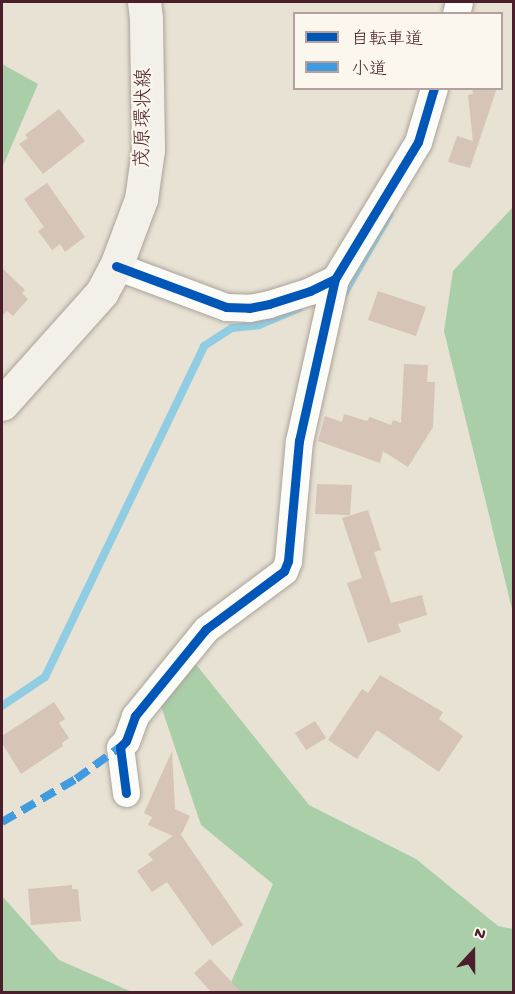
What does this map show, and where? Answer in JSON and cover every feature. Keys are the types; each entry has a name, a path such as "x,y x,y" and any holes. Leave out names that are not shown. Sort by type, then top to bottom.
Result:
{"main road":[{"name":"茂原環状線","path":"2,404 102,292 116,266 141,199 148,150 144,2"}],"street":[{"path":"126,793 120,747 126,741 135,716 206,629 284,571 288,561 299,441 335,279 418,141 433,90"},
{"path":"116,266 226,307 249,308 269,304 310,291 335,279"}],"green space":[{"path":"2,64 38,84 2,168"},
{"path":"514,208 513,613 444,331 453,271"},
{"path":"190,657 309,805 416,859 498,926 513,929 513,992 227,992 273,884 201,825 158,697"},
{"path":"2,896 59,960 132,992 2,992"}],"building":[{"path":"472,90 496,90 470,168 448,162 457,136 473,141 468,95 473,94"},
{"path":"59,109 85,141 43,174 19,144 28,138 25,135"},
{"path":"47,183 85,237 65,252 60,244 52,250 38,231 44,227 24,199"},
{"path":"2,268 25,290 22,293 28,299 13,316 7,311 2,316"},
{"path":"378,291 426,307 416,336 368,320"},
{"path":"404,364 428,365 427,382 435,382 433,427 408,467 383,451 380,463 318,441 325,416 342,422 344,414 367,421 370,417 391,425 393,420 401,423"},
{"path":"317,484 352,485 350,515 315,514"},
{"path":"368,510 381,550 374,552 391,603 422,595 427,615 398,624 401,632 368,643 347,583 362,578 342,518"},
{"path":"380,675 443,712 439,719 463,736 439,772 377,730 357,759 328,740 362,689 368,693"},
{"path":"54,702 65,719 59,723 69,738 62,743 63,746 21,774 2,743 2,736"},
{"path":"315,721 326,738 306,750 295,733"},
{"path":"172,751 175,809 190,816 181,835 243,925 212,946 167,882 152,892 137,871 153,860 148,854 173,836 148,825 152,817 144,813"},
{"path":"72,885 72,889 78,889 81,921 31,925 28,889"},
{"path":"210,959 242,993 212,993 194,973"}],"waterway":[{"path":"342,297 389,215"},
{"path":"2,706 45,677 204,346 232,328 259,325 299,308"}],"marked path":[{"path":"2,822 76,779 120,747"}],"cycle path":[{"path":"116,266 226,307 249,308 269,304 310,291 335,279 418,142 433,90"},
{"path":"126,793 120,747 126,741 135,716 206,629 284,571 288,561 299,441 335,279"}]}
